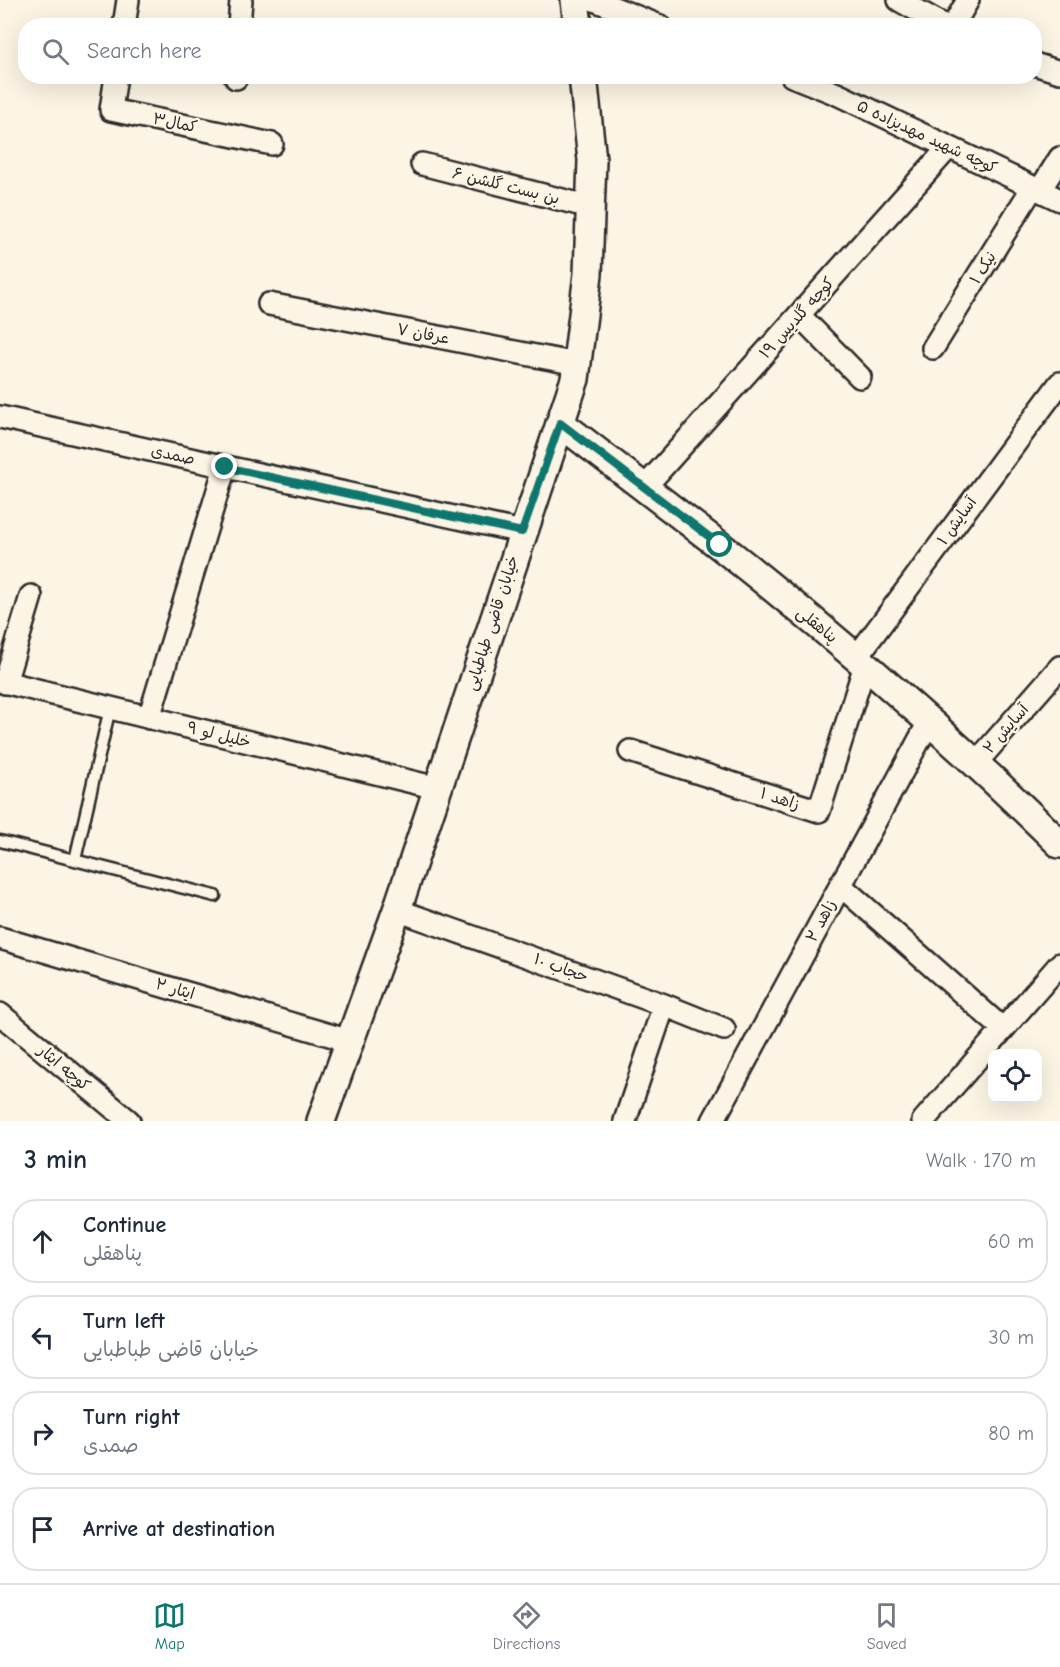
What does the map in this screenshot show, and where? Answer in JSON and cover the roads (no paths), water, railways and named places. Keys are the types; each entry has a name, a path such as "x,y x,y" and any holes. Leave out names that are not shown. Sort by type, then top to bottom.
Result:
{"street":[{"path":"125,18 128,0"},
{"path":"240,18 241,0"},
{"path":"575,0 577,18"},
{"path":"594,0 640,18"},
{"path":"899,0 931,18"},
{"path":"958,18 968,0"},
{"path":"1042,66 1060,72"},
{"name":"کمال۳","path":"115,84 111,110 272,144"},
{"name":"خیابان قاضی طباطبایی","path":"321,1121 397,910 575,379 588,274 592,160 584,84"},
{"name":"کوچه شهید مهدیزاده ۵","path":"812,84 1060,200"},
{"name":"کوچه گلدیس ۱۹","path":"644,488 949,147"},
{"name":"نیک ۱","path":"933,348 1036,189 1060,158"},
{"name":"بن بست گلشن ۶","path":"422,164 590,207"},
{"name":"عرفان ۷","path":"269,304 577,364"},
{"path":"799,315 860,376"},
{"name":"آسایش ۱","path":"860,661 1059,383"},
{"name":"صمدی","path":"0,417 522,532"},
{"name":"پناهقلی","path":"560,423 720,545 860,661 1058,839"},
{"path":"149,718 225,467"},
{"path":"2,682 31,596"},
{"name":"زاهد ۱","path":"630,751 819,811 860,661"},
{"name":"آسایش ۲","path":"976,763 1060,667"},
{"name":"خلیل لو ۹","path":"2,682 437,788"},
{"name":"زاهد ۲","path":"713,1121 929,722"},
{"path":"840,885 1003,1029"},
{"name":"حجاب ۱۰","path":"397,910 664,1005 724,1029"},
{"name":"ایثار ۲","path":"0,938 350,1041"},
{"path":"923,1121 1060,964"},
{"path":"625,1121 664,1005"},
{"name":"کوچه ایثار","path":"0,1014 129,1121"}],"lane":[{"path":"75,860 110,708"},
{"path":"0,841 214,896"}]}
